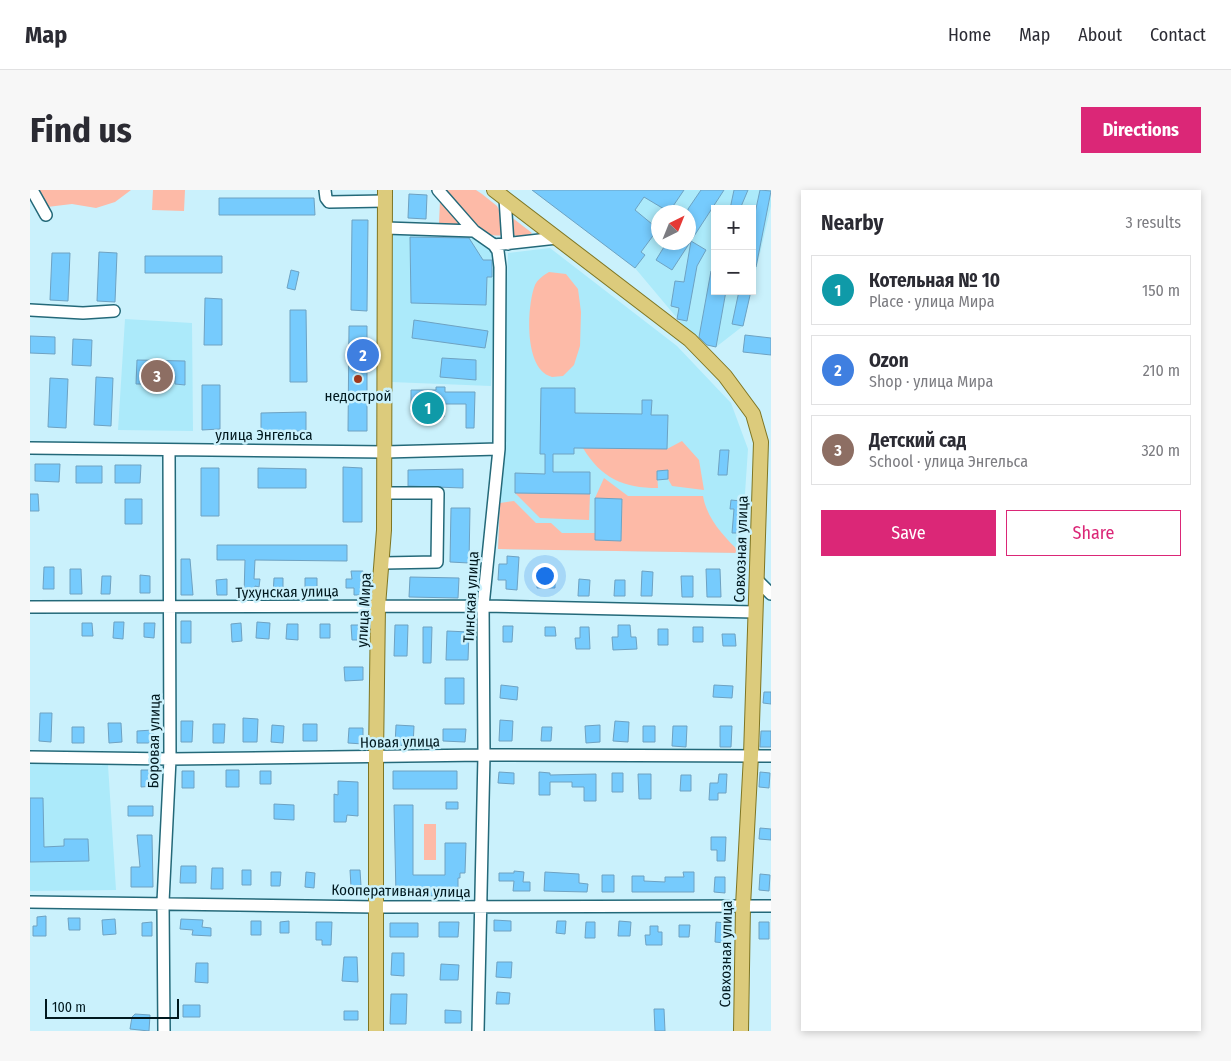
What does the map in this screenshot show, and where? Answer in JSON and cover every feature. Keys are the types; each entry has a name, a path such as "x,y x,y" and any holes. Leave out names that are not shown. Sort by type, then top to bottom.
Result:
{"main road":[{"name":"Совхозная улица","path":"500,194 690,340 725,376 753,414 761,442 751,755 743,906 741,1031"},
{"name":"улица Мира","path":"376,1031 378,606 383,563 385,493 385,196"}],"street":[{"path":"32,190 46,216"},
{"path":"325,190 326,198 329,202 385,196"},
{"path":"438,190 474,231 494,245 557,238"},
{"path":"500,194 508,244"},
{"path":"386,228 474,231"},
{"name":"Тинская улица","path":"478,1031 484,755 483,606 499,449 500,268 498,252 494,245"},
{"path":"30,310 83,313 114,311"},
{"name":"улица Энгельса","path":"30,448 384,452 499,449"},
{"name":"Боровая улица","path":"164,1031 164,902 170,759 169,451"},
{"path":"383,563 438,562 438,493 385,493"},
{"path":"756,579 771,594"},
{"name":"Тухунская улица","path":"30,607 483,606 755,612"},
{"name":"Новая улица","path":"30,757 170,759 484,755 771,756"},
{"name":"Кооперативная улица","path":"30,902 164,902 376,907 771,906"}],"shaded area":[{"path":"38,190 131,190 115,202 96,208 72,204 47,207"},
{"path":"153,190 185,190 184,211 152,210"},
{"path":"446,190 476,190 497,206 501,214 502,235 485,233 476,228 462,214"},
{"path":"532,190 771,190 771,206 756,271 756,205 711,205 711,295 750,295 743,326 716,347 698,343 635,268"},
{"path":"440,200 467,229 439,223"},
{"path":"510,216 532,233 522,238 511,233"},
{"path":"472,233 496,256 491,386 391,382 393,234"},
{"path":"550,248 677,346 731,403 748,449 741,553 498,549 508,253"},
{"path":"549,272 566,274 578,289 581,312 580,346 574,365 563,376 552,377 543,372 536,362 532,350 529,321 535,285 539,279"},
{"path":"125,319 192,323 193,431 118,430"},
{"path":"682,441 699,460 704,490 672,486 668,479 667,470 657,471 658,488 645,488 624,483 605,474 597,467 583,448 667,449"},
{"path":"604,478 628,496 703,496 712,520 741,553 498,549 500,503 514,501 536,523 551,523 562,533 595,533 595,540 621,541 622,499 595,498"},
{"path":"515,493 590,494 589,520 540,518"},
{"path":"30,764 108,765 116,890 30,891"},
{"path":"424,824 436,824 436,860 424,860"}],"building":[{"path":"532,190 684,190 674,205 657,205 644,197 635,210 651,223 651,238 641,252 645,255 635,268"},
{"path":"701,190 724,190 714,205 711,205 711,210 696,233 696,205 691,205"},
{"path":"734,190 748,190 742,205 731,205"},
{"path":"760,190 771,191 756,267 756,250 756,208"},
{"path":"409,194 427,195 426,219 408,218"},
{"path":"219,198 314,198 315,215 219,215"},
{"path":"352,220 368,220 367,311 351,310"},
{"path":"410,237 469,238 483,260 492,260 492,277 487,277 486,305 411,303"},
{"path":"696,244 706,250 697,266 687,321 677,319 679,308 671,306 675,281 684,282 689,250 696,250"},
{"path":"662,250 685,250 672,270 656,260"},
{"path":"99,252 117,253 115,302 97,301"},
{"path":"52,253 70,253 68,301 50,300"},
{"path":"145,256 222,256 222,273 145,273"},
{"path":"291,270 299,272 295,290 287,288"},
{"path":"711,271 711,295 725,295 716,347 707,345 699,337"},
{"path":"738,295 750,295 743,326 732,324"},
{"path":"205,298 222,299 222,345 204,345"},
{"path":"290,310 306,310 307,382 290,382"},
{"path":"414,320 488,331 485,348 412,338"},
{"name":"недострой","path":"349,326 367,326 367,431 348,431"},
{"path":"745,335 771,338 771,355 743,352"},
{"path":"30,336 55,337 55,354 30,353"},
{"path":"73,339 92,340 91,366 72,365"},
{"path":"442,358 476,360 476,380 440,377"},
{"path":"137,360 185,361 185,385 175,384 175,376 148,376 148,384 136,384"},
{"path":"96,377 113,378 111,426 94,425"},
{"path":"50,378 68,379 66,428 48,427"},
{"path":"202,385 220,385 220,429 202,430"},
{"path":"436,387 445,387 445,392 475,392 474,428 466,428 466,404 444,404 444,417 436,416 436,412 411,412 411,390 436,390"},
{"path":"541,388 575,388 575,413 642,414 642,400 652,400 651,415 668,415 667,449 574,448 574,454 553,454 553,472 590,472 590,494 515,493 515,473 545,474 545,454 540,454"},
{"path":"306,412 306,431 261,431 261,413"},
{"path":"720,450 729,450 727,475 718,475"},
{"path":"35,464 60,464 59,482 35,481"},
{"path":"115,465 141,465 140,483 115,483"},
{"path":"76,466 102,466 102,483 76,483"},
{"path":"343,467 362,468 362,522 343,522"},
{"path":"201,468 219,468 219,516 201,516"},
{"path":"258,468 306,469 306,488 258,488"},
{"path":"463,469 463,488 408,486 408,470"},
{"path":"668,470 668,479 657,480 657,471"},
{"path":"30,494 38,494 39,511 30,511"},
{"path":"595,498 622,499 621,541 595,540"},
{"path":"125,499 142,499 142,524 125,524"},
{"path":"731,500 741,501 739,533 732,533 734,509 730,509"},
{"path":"451,508 470,508 469,563 450,562"},
{"path":"217,545 347,545 347,561 255,560 254,579 260,579 259,587 255,586 255,596 244,595 245,560 217,560"},
{"path":"507,556 519,557 517,590 506,589 506,580 498,580 499,564 507,564"},
{"path":"181,559 190,559 193,595 181,595"},
{"path":"44,567 54,567 54,589 43,589"},
{"path":"70,569 81,569 82,594 70,594"},
{"path":"706,569 720,569 721,597 707,597"},
{"path":"351,571 363,571 363,595 354,595 354,588 346,588 346,579 352,579"},
{"path":"642,571 653,572 652,596 641,596"},
{"path":"538,572 555,572 555,588 537,588"},
{"path":"140,575 150,576 150,593 140,593"},
{"path":"102,576 111,576 110,594 101,594"},
{"path":"681,576 693,576 693,597 682,597"},
{"path":"410,577 459,578 458,598 409,597"},
{"path":"274,578 283,578 283,595 273,595"},
{"path":"305,578 317,578 317,595 305,595"},
{"path":"227,579 227,595 217,595 216,580"},
{"path":"579,579 590,580 589,596 578,596"},
{"path":"615,580 625,580 625,596 614,596"},
{"path":"181,621 191,621 191,643 181,643"},
{"path":"114,622 124,622 123,639 113,638"},
{"path":"257,622 270,623 269,639 256,638"},
{"path":"82,623 92,623 93,636 82,636"},
{"path":"144,623 155,623 154,638 144,637"},
{"path":"241,623 242,641 232,642 231,624"},
{"path":"287,624 298,624 298,640 286,639"},
{"path":"320,624 330,624 330,638 320,638"},
{"path":"351,625 363,625 363,640 352,640"},
{"path":"395,625 408,625 407,656 394,656"},
{"path":"618,625 630,625 631,637 636,637 637,649 613,650 612,637 618,637"},
{"path":"503,626 513,626 512,642 503,642"},
{"path":"423,627 432,627 431,663 423,663"},
{"path":"545,627 555,627 556,636 545,636"},
{"path":"580,627 589,627 590,649 576,649 575,638 580,638"},
{"path":"693,627 703,627 703,642 693,642"},
{"path":"658,629 668,629 668,645 658,645"},
{"path":"447,631 469,632 468,660 446,660"},
{"path":"722,634 735,634 736,646 723,646"},
{"path":"344,667 363,667 363,680 345,681"},
{"path":"445,678 464,678 464,704 445,704"},
{"path":"501,685 518,687 517,700 500,698"},
{"path":"714,685 733,686 732,698 713,697"},
{"path":"764,692 771,692 771,704 763,703"},
{"path":"40,713 52,713 51,742 39,741"},
{"path":"243,718 258,719 257,742 243,742"},
{"path":"500,720 513,721 512,741 499,741"},
{"path":"181,721 193,721 192,742 181,742"},
{"path":"615,721 629,722 628,742 613,741"},
{"path":"108,723 121,723 122,742 109,743"},
{"path":"213,724 225,724 224,743 213,743"},
{"path":"303,724 317,724 317,741 303,741"},
{"path":"272,725 284,726 283,743 271,742"},
{"path":"396,725 414,726 413,746 395,745"},
{"path":"600,725 600,742 586,743 585,726"},
{"path":"643,726 655,726 655,742 643,742"},
{"path":"673,726 687,726 686,747 672,746"},
{"path":"720,726 732,726 731,747 720,747"},
{"path":"72,727 84,727 84,743 72,743"},
{"path":"542,727 552,727 551,741 541,741"},
{"path":"349,728 363,728 363,744 348,743"},
{"path":"443,729 466,729 465,742 443,741"},
{"path":"153,730 153,743 137,743 137,731"},
{"path":"761,731 771,731 771,747 760,747"},
{"path":"141,770 154,770 155,786 141,787"},
{"path":"226,770 239,770 239,787 226,787"},
{"path":"182,771 194,771 194,788 182,788"},
{"path":"260,771 271,771 271,784 260,784"},
{"path":"393,771 457,771 457,789 393,789"},
{"path":"499,772 514,773 514,784 498,783"},
{"path":"539,772 550,773 550,775 596,774 596,801 584,801 584,787 572,787 572,782 550,782 550,795 539,795"},
{"path":"760,772 770,773 769,788 759,787"},
{"path":"612,773 623,773 623,792 612,792"},
{"path":"638,774 651,774 651,799 639,799"},
{"path":"719,774 727,774 726,793 718,793 718,800 709,800 710,783 718,783"},
{"path":"681,775 691,775 691,791 680,791"},
{"path":"338,781 358,782 358,816 347,815 346,822 334,822 334,794 338,795"},
{"path":"30,798 43,798 44,847 64,846 64,839 88,839 89,861 30,862"},
{"path":"446,802 458,802 458,809 446,809"},
{"path":"274,804 294,805 294,820 274,819"},
{"path":"394,805 413,805 413,875 445,875 445,843 466,843 465,873 460,873 460,878 458,878 458,892 441,892 441,896 396,895"},
{"path":"128,806 153,806 153,816 128,816"},
{"path":"760,828 771,829 771,840 759,839"},
{"path":"137,835 152,835 153,887 131,887 131,867 140,867"},
{"path":"711,837 726,837 725,861 717,861 717,850 711,850"},
{"path":"181,866 196,866 196,883 180,883"},
{"path":"212,868 223,868 223,889 211,889"},
{"path":"242,870 251,870 251,885 242,885"},
{"path":"350,870 360,870 361,886 351,887"},
{"path":"514,871 524,872 523,882 530,882 530,891 513,891 514,881 499,881 499,873 514,873"},
{"path":"271,872 281,872 280,886 271,886"},
{"path":"306,872 315,873 314,888 305,887"},
{"path":"545,872 579,874 579,883 588,884 587,892 544,891"},
{"path":"683,872 694,872 694,892 632,892 632,876 644,876 644,881 665,882 665,877 684,877"},
{"path":"760,874 770,875 769,891 759,890"},
{"path":"602,875 614,875 614,892 602,892"},
{"path":"715,877 725,877 725,893 714,892"},
{"path":"46,916 46,936 33,936 33,926 37,926 37,917"},
{"path":"68,918 80,918 80,930 69,930"},
{"path":"115,919 116,934 103,935 102,920"},
{"path":"181,919 203,920 202,927 211,928 211,936 192,935 193,930 180,929"},
{"path":"494,920 511,921 511,931 494,931"},
{"path":"251,921 261,921 261,935 251,935"},
{"path":"289,921 289,933 280,933 280,922"},
{"path":"557,921 566,921 565,934 556,933"},
{"path":"619,921 631,922 630,936 618,936"},
{"path":"152,922 152,936 142,936 142,923"},
{"path":"316,922 332,922 331,945 322,945 322,940 316,940"},
{"path":"439,922 459,922 458,937 439,937"},
{"path":"586,922 595,922 595,938 585,938"},
{"path":"716,922 726,923 725,943 715,942"},
{"path":"759,922 769,922 769,939 759,939"},
{"path":"390,923 418,923 418,937 390,937"},
{"path":"679,925 690,925 689,937 679,937"},
{"path":"650,926 658,926 658,932 662,932 662,945 646,945 645,935 650,935"},
{"path":"392,953 404,953 404,976 391,975"},
{"path":"344,957 357,957 358,982 342,981"},
{"path":"497,962 512,962 511,978 496,977"},
{"path":"196,963 208,963 208,983 195,982"},
{"path":"441,964 459,965 458,980 440,980"},
{"path":"497,992 510,993 509,1004 496,1004"},
{"path":"391,994 407,994 406,1024 390,1024"},
{"path":"183,1005 200,1005 200,1017 183,1017"},
{"path":"654,1009 664,1009 665,1031 655,1031"},
{"path":"445,1010 461,1011 461,1023 445,1023"},
{"path":"344,1011 358,1011 358,1020 344,1020"},
{"path":"135,1014 150,1015 149,1031 130,1029 132,1017"}],"place":[{"name":"Ozon","path":"363,355"},
{"name":"Детский сад","path":"157,376"},
{"name":"недострой","path":"358,379"},
{"name":"Котельная № 10","path":"428,408"}]}
